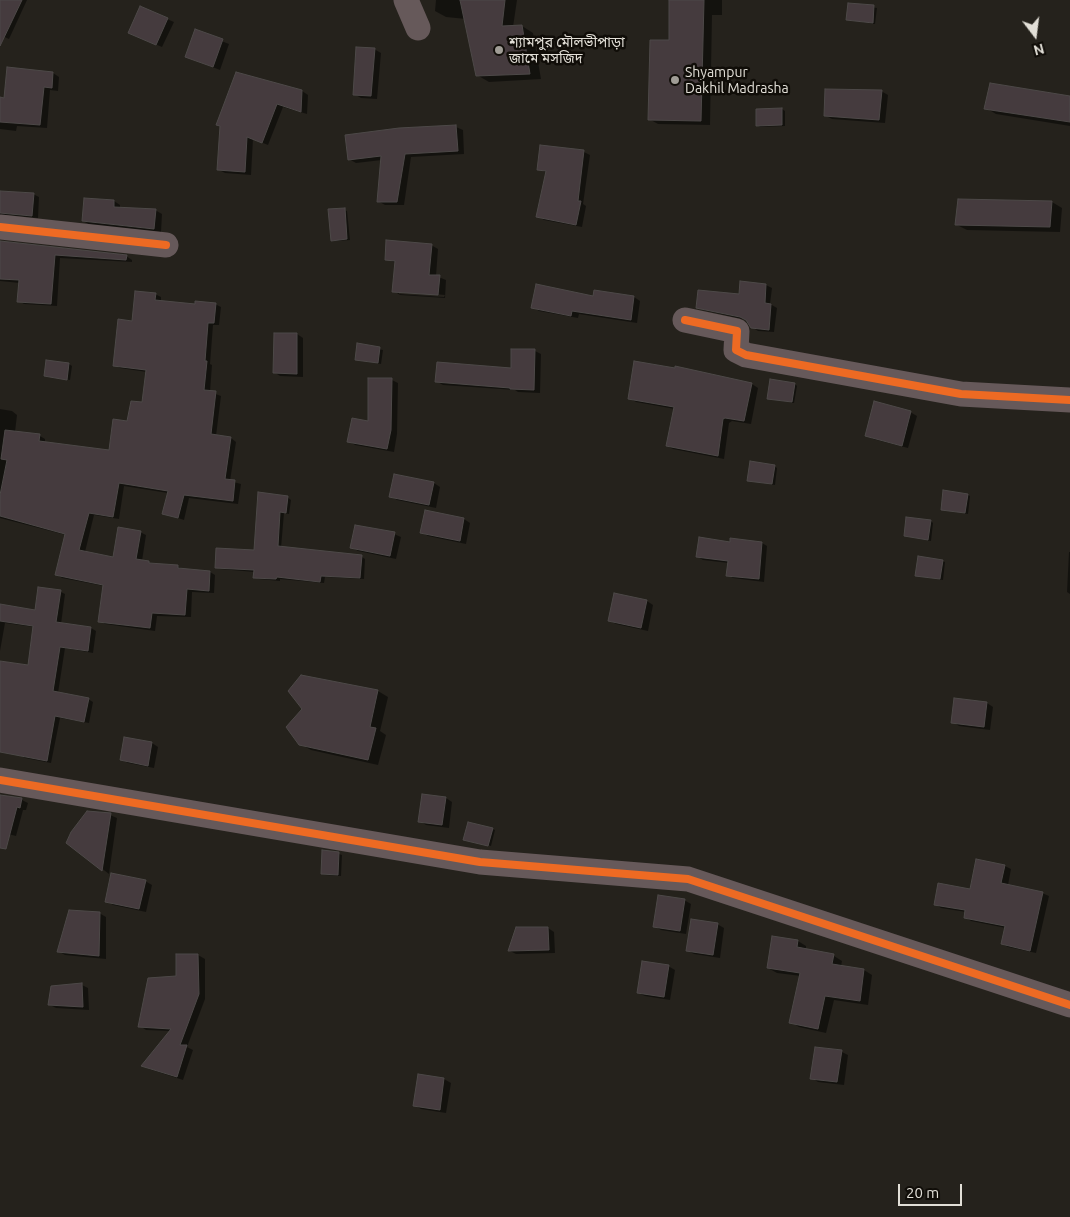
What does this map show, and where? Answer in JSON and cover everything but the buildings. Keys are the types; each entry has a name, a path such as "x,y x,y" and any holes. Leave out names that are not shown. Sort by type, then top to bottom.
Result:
{"street":[{"path":"406,0 418,28"},
{"path":"0,227 166,245"},
{"path":"684,320 737,331 736,350 746,355 962,394 1070,400"},
{"path":"0,780 480,862 688,879 1070,1005"}],"cycle path":[{"path":"0,227 166,245"},
{"path":"685,320 737,331 736,350 746,355 961,394 1070,400"},
{"path":"0,780 480,862 688,879 1070,1005"}],"place":[{"name":"শ্যামপুর মৌলভীপাড়া জামে মসজিদ","path":"499,50"},
{"name":"Shyampur Dakhil Madrasha","path":"675,80"}]}
